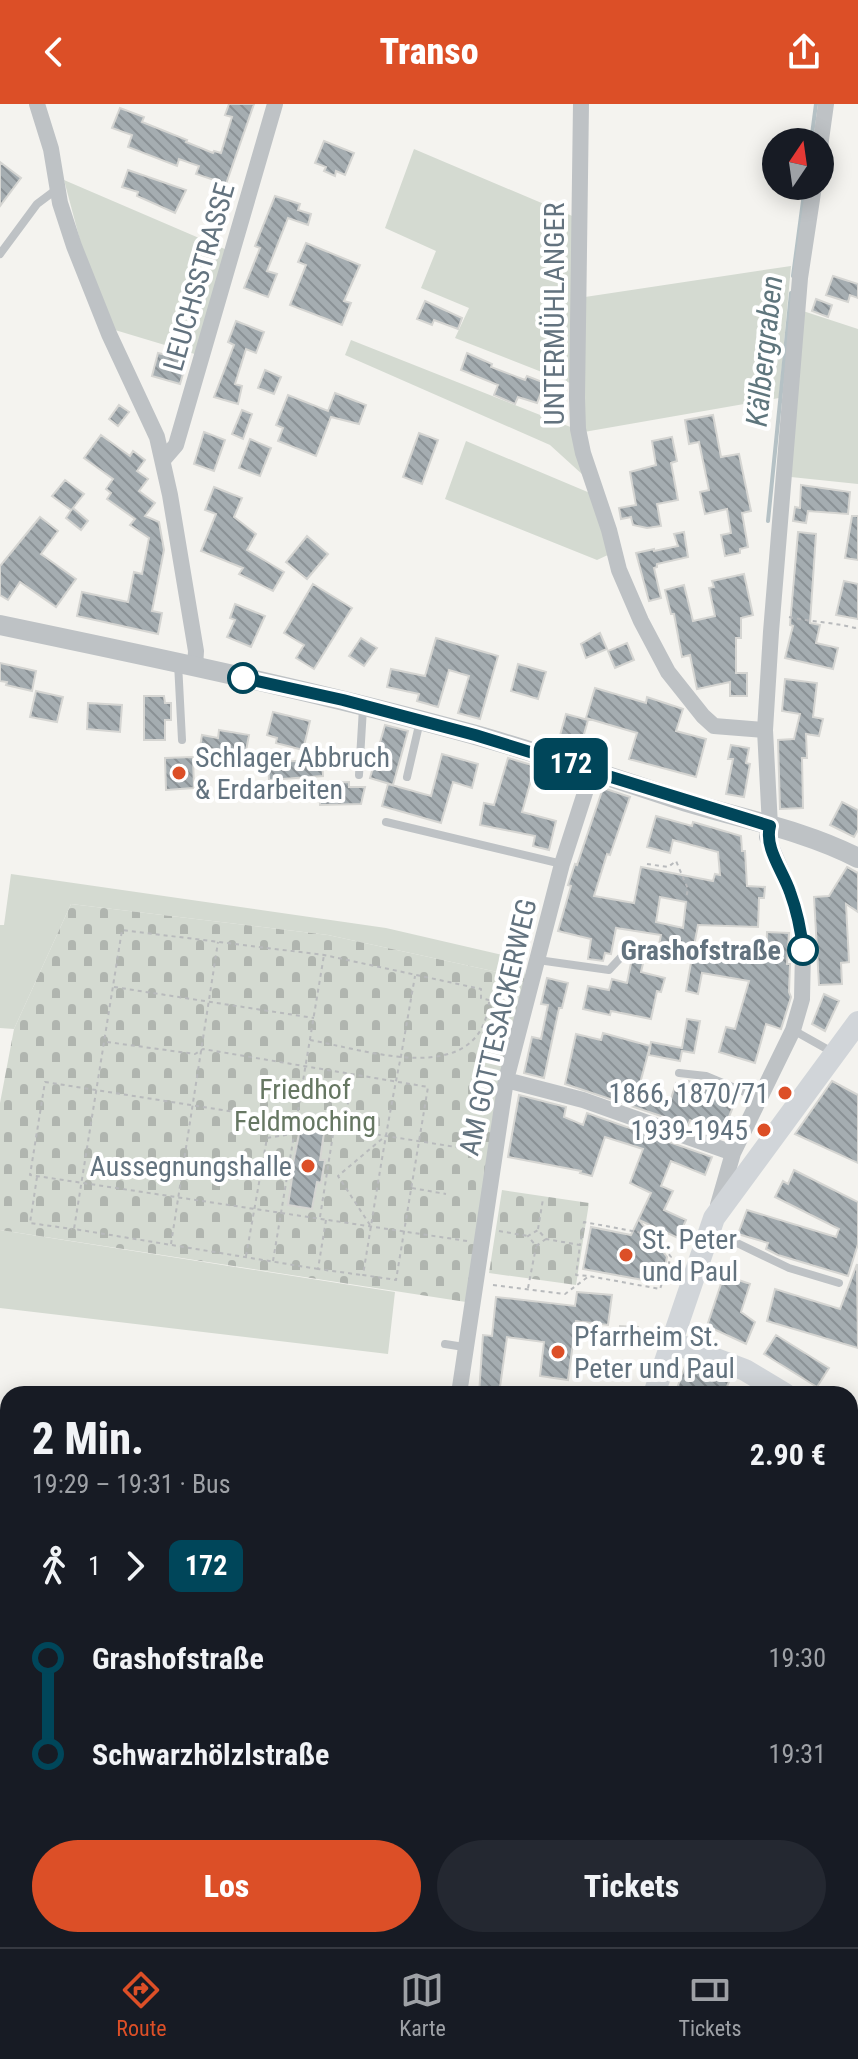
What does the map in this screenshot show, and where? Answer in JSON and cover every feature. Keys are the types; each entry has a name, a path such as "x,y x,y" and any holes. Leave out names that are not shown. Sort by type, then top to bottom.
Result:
{"main road":[{"path":"657,1386 712,1224 858,1022"},
{"path":"671,1342 745,1370 772,1386"}],"street":[{"path":"37,104 74,246 109,334 157,437 196,651 186,664"},
{"name":"LEUCHSSTRASSE","path":"163,460 176,445 275,104"},
{"name":"UNTERMÜHLANGER","path":"581,104 577,398 583,453 619,570 668,672 714,726 765,730"},
{"path":"823,128 826,104"},
{"path":"712,1224 733,1153 793,1030 802,999 801,938 790,891 767,837 770,826 765,730 800,278 812,200"},
{"path":"0,625 186,664 421,721 856,853"},
{"name":"AM GOTTESACKERWEG","path":"460,1386 506,1080 562,864 592,771"},
{"path":"506,1080 583,1100 733,1153"}],"lane":[{"path":"0,254 37,204 57,188"},
{"path":"182,740 186,664"},
{"path":"359,775 364,706"},
{"path":"407,777 421,721"},
{"path":"386,822 562,864"},
{"path":"538,960 609,970 623,955"},
{"path":"793,1030 835,1053"},
{"path":"679,1073 706,1076 759,1098"},
{"path":"712,1224 789,1268 839,1283"},
{"path":"445,1344 464,1347"}],"path":[{"path":"772,613 823,624 829,621 855,628 858,626"},
{"path":"647,864 668,867 676,861 688,889 686,898"},
{"path":"74,1229 122,930 324,955 481,989 481,998 525,1010"},
{"path":"171,1245 218,942"},
{"path":"273,1262 324,955"},
{"path":"363,1275 415,974"},
{"path":"113,987 314,1018"},
{"path":"310,1040 401,1056 428,1059 448,1056 465,1048 478,1034 488,1016 490,1001"},
{"path":"37,1176 30,1223 396,1280 428,1087 203,1049 195,1054 104,1042"},
{"path":"344,1130 352,1077"},
{"path":"494,1154 45,1082 30,1175 404,1231 481,1235 528,1236 538,1230 543,1199"},
{"path":"320,1218 334,1128"},
{"path":"246,1257 267,1138 293,1134"},
{"path":"371,1226 338,1176 385,1136"},
{"path":"411,1188 446,1194"},
{"path":"318,1269 326,1219"},
{"path":"584,1222 638,1232 659,1241 671,1257 666,1273 660,1289 576,1275 584,1222"},
{"path":"538,1230 546,1239 580,1245"},
{"path":"528,1236 536,1246"},
{"path":"528,1290 536,1246 546,1239"},
{"path":"666,1273 671,1275"},
{"path":"475,1282 565,1294 589,1276"}],"green space":[{"path":"414,149 577,218 585,297 791,266 779,398 584,432 580,387 455,338 469,308 421,288 436,251 385,228"},
{"path":"64,180 227,250 198,355 115,330 81,244"},
{"path":"803,311 858,329 858,484 791,477"},
{"path":"351,340 573,428 583,475 550,445 345,355"},
{"path":"466,441 590,493 610,554 597,560 445,499"},
{"path":"11,874 386,928 524,960 525,978 328,935 71,904 14,1029 0,1028 0,925 4,925"},
{"name":"Friedhof Feldmoching","path":"71,904 328,935 525,978 466,1302 0,1230 0,1103 14,1029"},
{"path":"502,1190 589,1203 576,1285 489,1273"},
{"path":"0,1230 395,1292 388,1354 0,1308"}],"building":[{"path":"229,104 254,104 226,184 196,174 199,166 179,159 177,166 128,147 132,135 112,128 120,108 144,117 142,122 186,142 221,153 232,117 225,115"},
{"path":"324,141 354,153 345,175 336,171 335,176 324,171 326,167 315,163"},
{"path":"0,162 21,178 0,206"},
{"path":"128,170 186,190 175,213 137,196 138,192 122,187"},
{"path":"275,196 300,204 298,210 311,214 308,225 288,218 267,271 277,274 268,297 244,288 260,248 255,246"},
{"path":"306,243 360,265 344,301 351,303 342,325 290,305 306,265 298,262"},
{"path":"833,276 858,284 858,298 850,295 848,302 826,295"},
{"path":"816,299 832,305 828,317 812,311"},
{"path":"425,301 462,318 458,329 434,320 432,325 417,319"},
{"path":"236,321 264,332 256,353 246,349 235,384 242,386 238,404 214,397 234,345 228,342"},
{"path":"158,353 187,360 180,384 152,376"},
{"path":"467,353 492,364 491,367 525,380 527,376 545,383 537,403 518,397 515,404 494,395 498,385 461,370"},
{"path":"265,370 281,377 274,394 258,388"},
{"path":"335,393 366,405 359,424 331,417 316,456 278,441 283,428 276,425 288,395 328,411"},
{"path":"119,405 129,412 118,426 109,419"},
{"path":"242,410 252,414 243,439 232,434"},
{"path":"713,415 721,457 739,454 751,511 742,513 748,547 740,549 740,553 725,556 721,535 731,533 727,509 705,514 700,492 709,490 699,442 689,444 685,420"},
{"path":"204,432 225,440 214,471 194,464"},
{"path":"419,433 438,440 422,484 403,477"},
{"path":"101,435 130,456 133,451 145,460 137,471 148,479 139,491 155,503 145,516 159,522 164,550 152,611 162,613 158,634 77,616 82,592 128,602 134,572 142,574 149,538 130,525 135,519 107,499 111,493 106,489 113,479 84,458"},
{"path":"672,437 677,461 671,463 678,500 657,504 661,526 647,528 633,525 631,517 621,519 619,508 636,505 630,472 656,465 652,441"},
{"path":"250,439 271,448 260,476 239,468"},
{"path":"65,480 84,494 73,508 88,521 81,530 66,518 72,509 52,496"},
{"path":"801,485 850,492 848,514 808,511 806,523 793,521 795,507 800,508"},
{"path":"214,487 242,498 234,517 256,534 247,550 284,572 273,591 239,574 243,568 201,551 216,514 205,510"},
{"path":"852,516 858,516 858,560 845,558"},
{"path":"40,517 58,531 41,554 76,579 56,607 20,582 8,600 0,595 0,566"},
{"path":"684,532 688,557 657,564 654,568 661,598 649,601 636,553 678,546 674,534"},
{"path":"798,532 816,534 810,623 820,625 816,643 838,648 833,669 785,658 793,626 790,625"},
{"path":"307,536 328,554 307,579 286,562"},
{"path":"744,574 753,615 741,618 741,638 736,638 736,673 747,673 747,696 730,696 730,682 697,689 690,655 682,657 674,614 671,614 665,590 684,585 693,621 715,616 709,588 714,587 712,581"},
{"path":"844,581 858,584 858,619 836,615"},
{"path":"313,584 352,608 314,669 296,658 304,645 284,633"},
{"path":"235,604 265,616 251,647 227,637 235,620 230,618"},
{"path":"600,633 607,649 586,658 581,644"},
{"path":"361,638 377,648 364,666 349,656"},
{"path":"436,638 498,656 480,719 458,713 469,676 449,670 438,707 417,701 419,694 387,687 391,669 425,676"},
{"path":"627,643 634,660 615,668 608,651"},
{"path":"0,663 36,671 32,691 0,681"},
{"path":"518,664 546,672 538,699 511,691"},
{"path":"785,679 817,683 813,717 823,719 819,736 806,734 807,758 802,758 803,808 780,809 778,740 794,739 800,714 782,711"},
{"path":"595,688 646,703 647,697 683,709 676,731 706,739 696,777 629,759 637,733 586,718"},
{"path":"36,691 63,697 57,722 30,717"},
{"path":"144,696 164,696 165,703 171,703 171,720 165,720 165,740 144,740"},
{"path":"88,703 122,705 120,732 87,729"},
{"path":"273,712 310,721 303,750 276,743 277,738 267,735"},
{"path":"566,714 588,720 581,745 559,739"},
{"path":"385,725 408,731 393,785 370,778"},
{"path":"219,730 249,735 245,756 200,747 202,735 218,738"},
{"path":"731,745 749,748 746,763 750,764 744,797 726,794 733,759 728,759"},
{"path":"442,754 478,764 472,788 453,782 441,823 382,806 388,784 431,796"},
{"name":"Schlager Abbruch & Erdarbeiten","path":"193,757 194,788 166,790 165,758"},
{"path":"508,758 535,766 522,812 556,821 549,850 533,846 535,836 480,825 484,803 494,805"},
{"path":"322,759 323,776 269,780 268,763"},
{"path":"349,782 349,787 365,787 361,804 320,805 319,783"},
{"path":"603,788 630,797 594,896 634,903 641,867 713,881 715,874 720,875 718,852 673,840 670,853 647,847 656,816 692,826 693,822 741,836 747,886 765,887 764,898 759,898 758,927 698,925 694,946 766,959 767,932 789,933 787,964 790,964 791,997 781,1029 766,1024 755,1063 719,1052 726,1027 735,1029 749,981 702,973 698,994 686,991 692,957 658,950 661,935 616,928 611,954 605,953 603,961 588,959 591,939 558,931 571,886 568,885","holes":["660,897 686,902 683,928 656,922"]},
{"path":"842,802 858,810 858,830 854,837 830,825"},
{"path":"847,867 858,873 858,912 846,904 849,962 841,963 842,984 819,985 814,897 829,896"},
{"path":"633,953 645,955 641,972 665,978 661,992 657,991 651,1019 583,1009 588,986 609,990 612,979 627,983"},
{"path":"547,978 568,983 562,1008 559,1008 544,1078 524,1073 532,1037 541,1039 548,1005 541,1004"},
{"path":"824,994 839,1001 825,1031 812,1024"},
{"path":"687,1019 700,1021 694,1053 682,1051 680,1061 649,1055 651,1042 682,1048"},
{"path":"603,1033 650,1046 638,1091 670,1102 676,1083 687,1087 689,1081 735,1102 722,1134 690,1120 688,1125 565,1084 576,1034 601,1040"},
{"path":"832,1081 858,1095 858,1163 795,1134"},
{"path":"519,1095 566,1107 564,1117 583,1125 587,1113 712,1157 705,1175 671,1161 661,1186 673,1191 664,1210 686,1220 678,1238 639,1220 667,1257 665,1268 655,1276 654,1282 583,1269 591,1227 631,1235 651,1193 630,1183 643,1149 605,1137 592,1176 581,1171 508,1157"},
{"name":"Aussegnungshalle","path":"300,1129 324,1133 320,1160 325,1160 312,1209 288,1205"},
{"path":"794,1170 858,1202 858,1244 848,1276 778,1255 766,1249 768,1243 738,1234 747,1210 836,1237 839,1229 775,1197 783,1181 788,1184"},
{"path":"857,1264 858,1348 767,1321 775,1289 840,1309"},
{"path":"724,1275 750,1284 741,1312 755,1322 746,1344 707,1326"},
{"path":"577,1292 612,1295 608,1325 576,1321 568,1380 540,1376 544,1342 507,1337 500,1386 480,1386 483,1335 492,1336 496,1297 575,1306"},
{"path":"620,1326 638,1327 637,1340 619,1338"},
{"path":"776,1335 829,1368 815,1386 764,1354"},
{"path":"686,1363 730,1379 727,1386 678,1386"}],"waterway":[{"name":"Kälbergraben","path":"813,128 816,104"},
{"name":"Kälbergraben","path":"793,276 803,200"},
{"name":"Kälbergraben","path":"768,521 791,293"}],"bus line":[{"name":"172","path":"243,678 343,700 475,735 770,826 767,837 790,891 803,950"}],"place":[{"name":"Schlager Abbruch & Erdarbeiten","path":"179,773"},
{"name":"Grashofstraße","path":"803,950"},
{"name":"1866, 1870/71","path":"785,1093"},
{"name":"1939-1945","path":"764,1130"},
{"name":"Aussegnungshalle","path":"308,1166"},
{"name":"St. Peter und Paul","path":"626,1255"},
{"name":"Pfarrheim St. Peter und Paul","path":"558,1352"}]}
